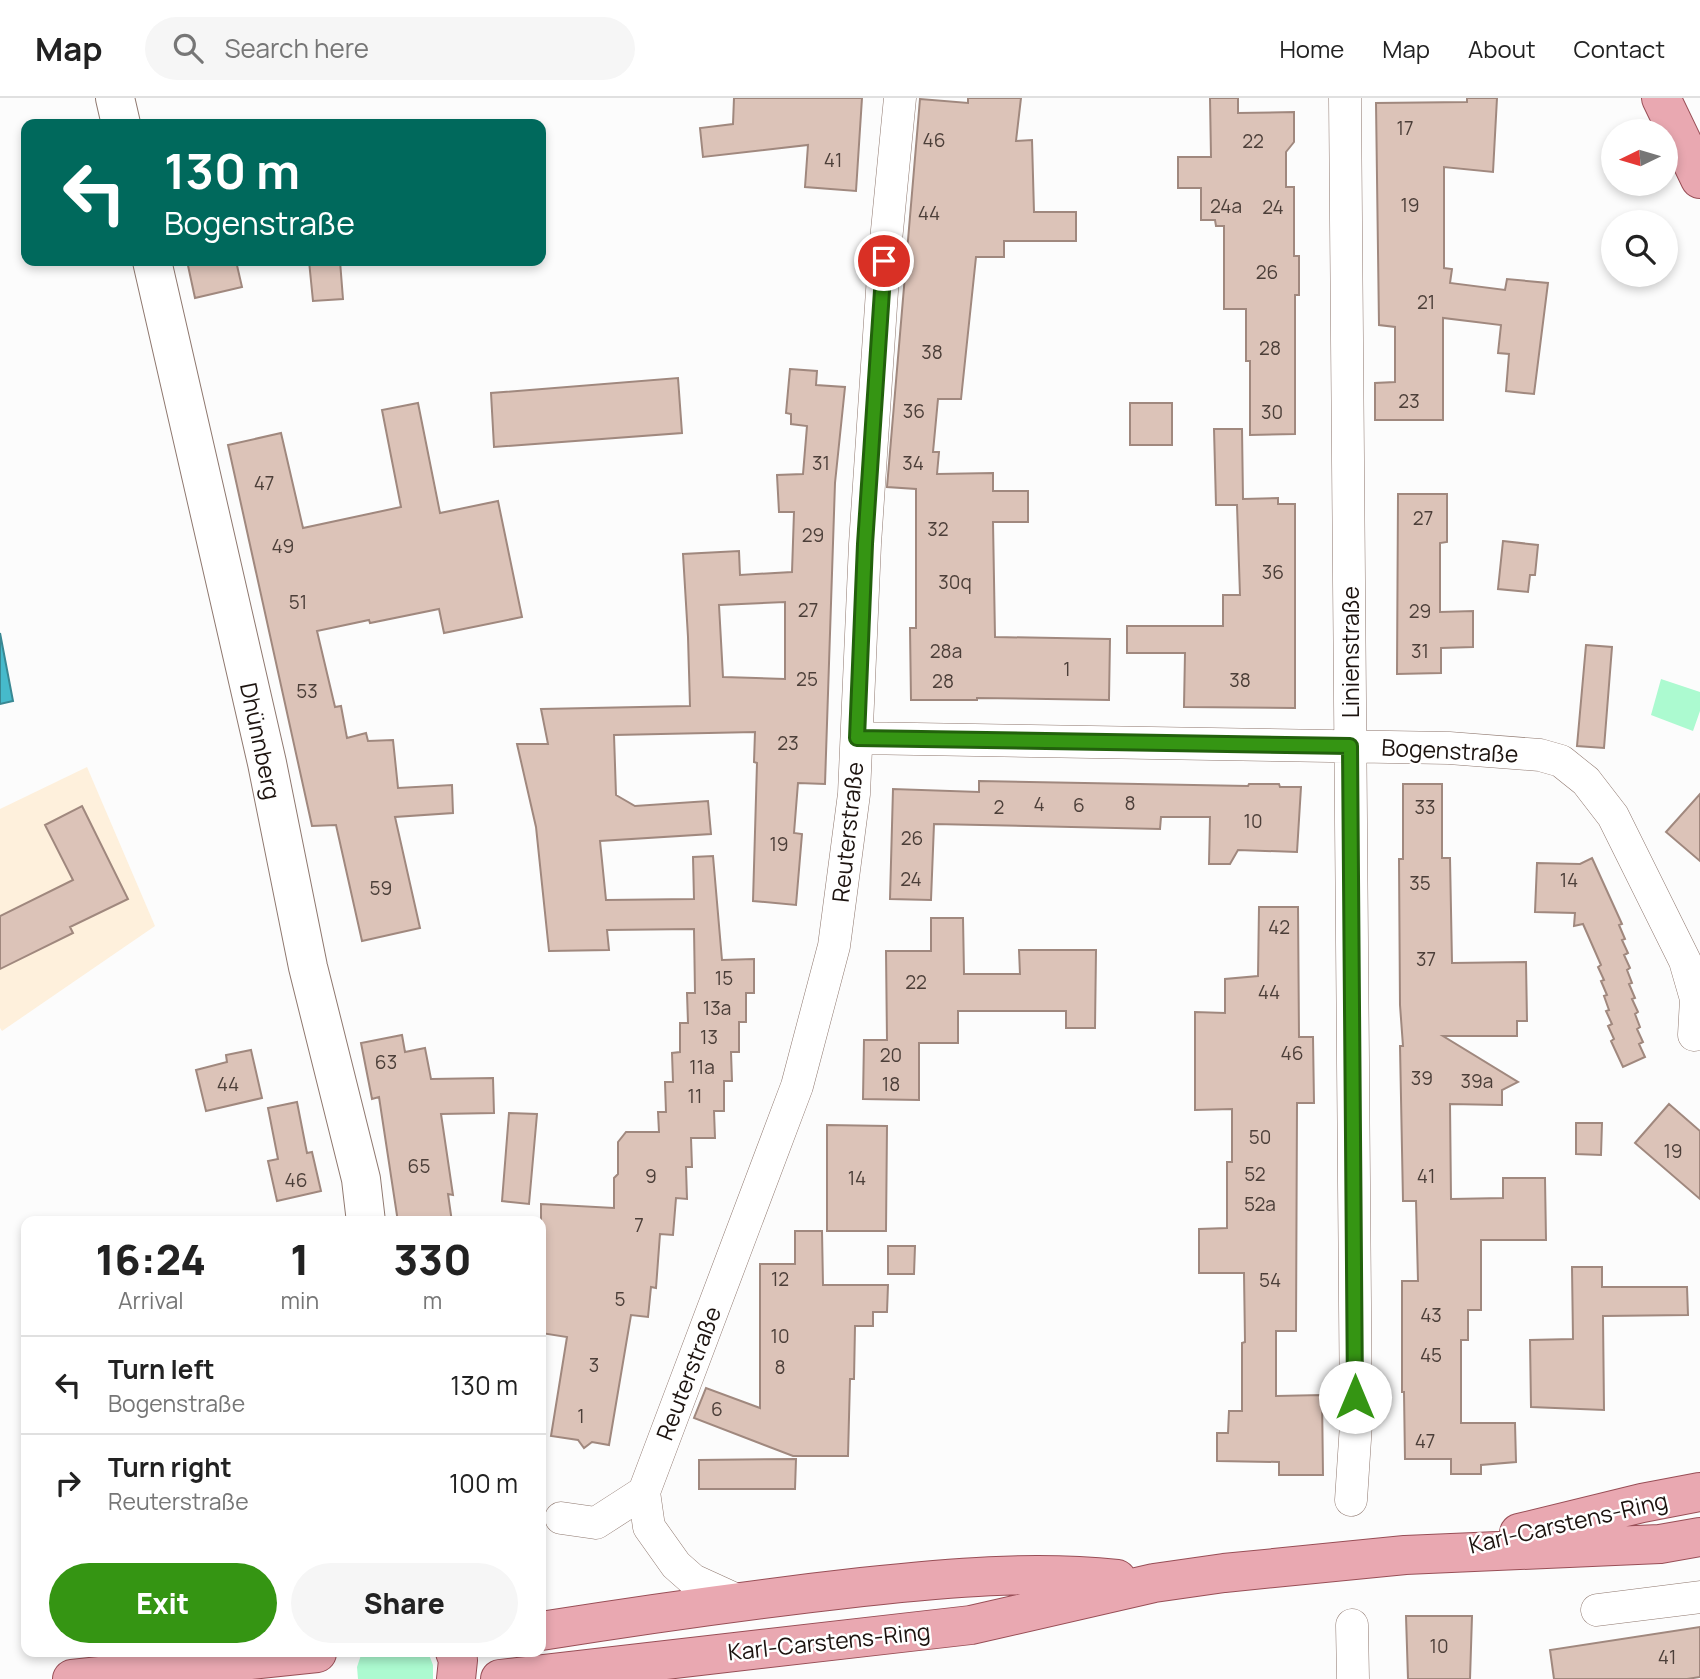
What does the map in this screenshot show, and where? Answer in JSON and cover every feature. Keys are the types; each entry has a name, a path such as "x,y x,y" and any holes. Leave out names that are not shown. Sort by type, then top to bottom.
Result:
{"main road":[{"path":"1661,98 1700,178"},
{"name":"Karl-Carstens-Ring","path":"1436,1553 1642,1503 1700,1492"},
{"name":"Karl-Carstens-Ring","path":"500,1679 971,1625 1154,1583 1291,1566 1436,1553 1660,1544 1700,1537"},
{"name":"Karl-Carstens-Ring","path":"546,1630 739,1601 970,1576 1086,1576 1154,1583"},
{"path":"457,1657 457,1679"},
{"path":"72,1679 317,1661"}],"street":[{"path":"115,98 120,119"},
{"name":"Reuterstraße","path":"643,1492 797,1086 834,946 854,794 866,517 884,261 900,98"},
{"name":"Linienstraße","path":"1345,98 1356,1424 1351,1500"},
{"name":"Dhünnberg","path":"153,266 267,763 308,967 361,1179 365,1216"},
{"name":"Bogenstraße","path":"857,738 1450,748 1540,755 1561,761 1586,781 1613,816 1685,961 1696,999 1694,1035"},
{"path":"561,1518 596,1523 643,1492 649,1527 676,1565 693,1580 739,1601"},
{"path":"1597,1610 1700,1597"},
{"path":"1352,1625 1353,1679"},
{"path":"644,1679 682,1658"}],"shaded area":[{"path":"87,767 155,926 2,1031 0,809"}],"green space":[{"path":"1661,679 1700,692 1700,711 1693,731 1651,715"},
{"path":"360,1657 430,1657 433,1679 358,1679 357,1667"}],"water":[{"path":"0,633 13,701 0,704"}],"building":[{"path":"734,98 862,98 856,191 805,187 808,145 703,157 700,128 733,124"},
{"path":"968,98 1021,98 1016,141 1032,140 1034,212 1076,212 1076,241 1004,241 1004,257 976,257 961,399 938,399 933,452 939,452 937,474 993,473 993,491 1028,491 1028,522 993,522 995,637 1110,639 1109,700 911,700 910,628 916,628 916,489 887,487 920,99 968,103"},
{"path":"1210,98 1238,98 1238,113 1294,112 1294,142 1286,152 1286,187 1294,187 1294,256 1299,256 1299,295 1295,295 1295,434 1250,435 1250,361 1246,361 1246,309 1224,309 1224,226 1216,226 1215,220 1201,220 1201,188 1178,188 1178,157 1211,157"},
{"path":"1467,98 1497,98 1493,172 1444,167 1444,268 1452,269 1450,283 1505,290 1507,279 1548,283 1534,394 1506,391 1509,354 1498,353 1501,325 1443,318 1443,420 1375,420 1375,383 1395,382 1395,327 1379,325 1376,103 1467,102"},
{"path":"188,266 237,266 242,287 195,298"},
{"path":"310,266 340,266 343,299 313,301"},
{"path":"790,369 817,371 816,385 845,387 835,483 825,784 798,783 794,833 802,834 796,905 753,901 757,763 754,762 755,732 614,735 616,795 635,806 708,801 711,834 600,841 606,900 694,899 693,857 713,856 722,960 754,959 754,993 746,993 746,1022 739,1022 739,1052 731,1052 732,1081 724,1081 724,1111 714,1111 715,1138 691,1138 692,1167 686,1167 687,1199 676,1198 673,1235 660,1234 656,1288 651,1287 648,1317 631,1315 609,1445 592,1442 584,1448 578,1440 551,1436 567,1337 546,1334 546,1216 541,1216 541,1204 614,1208 618,1142 626,1132 659,1132 658,1112 666,1112 665,1082 673,1082 672,1053 680,1052 680,1023 688,1023 687,993 695,993 694,929 607,930 609,950 549,951 536,827 517,744 548,744 541,709 690,706 683,554 739,551 740,575 792,572 794,512 779,512 777,475 803,474 807,426 791,424 791,414 786,413","holes":["785,602 785,679 723,677 719,605"]},
{"path":"678,378 682,433 494,447 491,393"},
{"path":"418,403 440,513 498,501 522,617 444,633 439,609 317,631 335,707 341,706 347,738 366,733 368,741 393,740 398,788 452,785 453,813 395,817 420,928 362,941 336,825 312,826 228,445 281,433 303,528 401,507 382,410"},
{"path":"1130,403 1172,403 1172,445 1130,445"},
{"path":"1214,429 1242,429 1243,499 1278,498 1278,504 1295,504 1295,708 1184,707 1185,653 1127,653 1127,626 1223,626 1223,595 1240,595 1237,505 1216,505"},
{"path":"1398,494 1447,494 1447,542 1440,543 1440,612 1473,611 1473,647 1441,648 1441,673 1397,674"},
{"path":"1503,541 1538,545 1535,575 1530,575 1528,592 1498,589"},
{"path":"1586,645 1612,647 1604,748 1577,746"},
{"path":"979,781 1248,786 1279,784 1280,787 1301,787 1297,852 1238,850 1230,864 1209,864 1210,817 1161,817 1160,829 934,824 931,900 890,899 893,789 979,792"},
{"path":"1403,784 1442,784 1442,858 1450,858 1452,963 1526,962 1527,1021 1517,1021 1517,1036 1443,1036 1518,1082 1502,1090 1502,1105 1450,1104 1451,1199 1503,1198 1503,1178 1545,1178 1546,1240 1481,1240 1481,1310 1468,1310 1468,1340 1461,1340 1461,1423 1515,1423 1516,1462 1481,1465 1481,1474 1451,1474 1451,1459 1405,1459 1402,1281 1418,1281 1416,1201 1403,1201 1399,859 1403,859"},
{"path":"1700,794 1700,861 1666,832"},
{"path":"82,806 128,899 70,927 73,933 0,969 0,916 73,880 45,825"},
{"path":"1592,858 1622,924 1619,925 1625,939 1622,940 1628,953 1624,955 1630,968 1627,970 1632,983 1629,984 1638,1012 1635,1014 1640,1027 1637,1029 1643,1042 1639,1044 1645,1057 1623,1067 1611,1041 1614,1039 1608,1026 1612,1024 1606,1011 1609,1010 1604,996 1607,995 1598,967 1601,965 1583,924 1574,926 1575,913 1535,912 1537,863 1580,864"},
{"path":"1259,907 1298,907 1299,1037 1313,1037 1314,1103 1297,1103 1296,1331 1276,1331 1276,1396 1322,1395 1323,1475 1279,1475 1279,1462 1217,1461 1217,1433 1228,1433 1229,1411 1242,1411 1244,1273 1199,1273 1199,1229 1227,1228 1227,1162 1232,1162 1232,1109 1195,1110 1195,1012 1225,1013 1225,979 1258,976"},
{"path":"931,918 963,918 964,974 1020,974 1019,950 1096,950 1095,1028 1066,1028 1066,1011 958,1011 958,1043 919,1043 919,1100 863,1099 864,1040 887,1040 886,951 931,951"},
{"path":"402,1035 405,1052 425,1048 431,1079 493,1078 494,1113 441,1114 453,1195 448,1194 451,1216 397,1216 379,1097 372,1099 361,1043"},
{"path":"251,1050 262,1098 206,1111 196,1070 227,1062 226,1055"},
{"path":"297,1102 307,1153 312,1152 321,1191 277,1201 268,1161 278,1159 268,1108"},
{"path":"1669,1104 1700,1131 1700,1199 1635,1143"},
{"path":"509,1113 537,1114 529,1204 502,1201"},
{"path":"1576,1123 1602,1123 1601,1155 1576,1154"},
{"path":"827,1125 887,1126 886,1231 827,1231"},
{"path":"795,1231 822,1231 823,1285 888,1285 887,1312 873,1312 873,1326 855,1326 854,1379 850,1379 848,1456 793,1456 694,1418 706,1388 760,1408 760,1264 795,1264"},
{"path":"888,1246 915,1246 914,1274 888,1274"},
{"path":"1572,1267 1602,1267 1602,1287 1687,1287 1688,1315 1603,1316 1604,1410 1531,1407 1530,1340 1573,1339"},
{"path":"796,1459 795,1489 699,1489 699,1460"},
{"path":"1406,1616 1472,1616 1470,1679 1408,1679"},
{"path":"1700,1627 1700,1677 1554,1679 1550,1650"}],"route":[{"path":"884,261 865,544 857,738 1350,746 1355,1397"}]}
